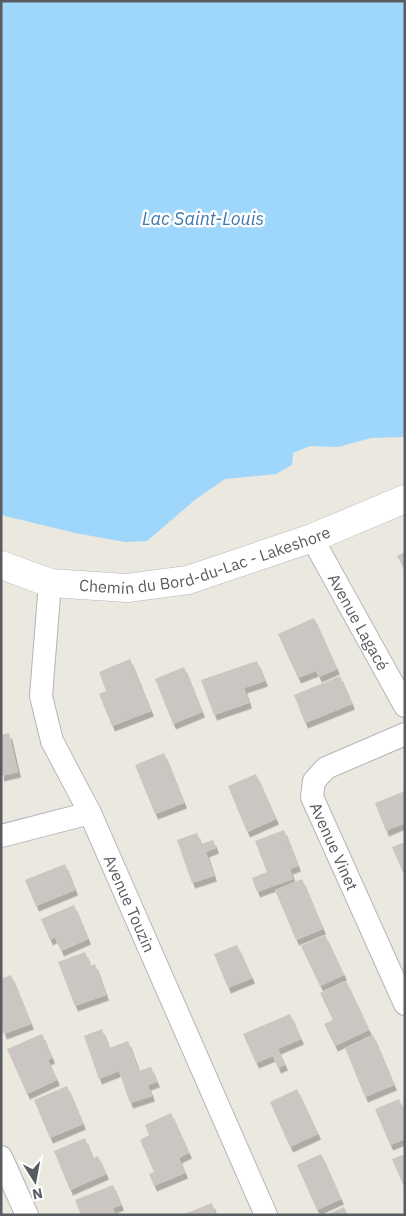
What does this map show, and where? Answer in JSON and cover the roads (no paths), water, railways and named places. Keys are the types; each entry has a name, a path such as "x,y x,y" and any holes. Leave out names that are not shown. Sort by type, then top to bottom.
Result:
{"street":[{"name":"Chemin du Bord-du-Lac - Lakeshore","path":"1,565 50,583 127,588 188,580 312,538 405,500"},
{"name":"Avenue Lagacé","path":"312,538 405,706"},
{"name":"Avenue Touzin","path":"50,583 41,696 52,741 90,813 266,1215"},
{"name":"Avenue Vinet","path":"405,734 326,768 314,780 312,798 405,1004"},
{"path":"1,836 90,813"},
{"path":"1,1157 27,1215"}],"water":[{"name":"Lac Saint-Louis","path":"1,1 405,1 405,437 371,438 338,447 310,446 293,453 292,465 276,474 225,479 196,499 147,541 125,542 75,533 1,515"}]}
